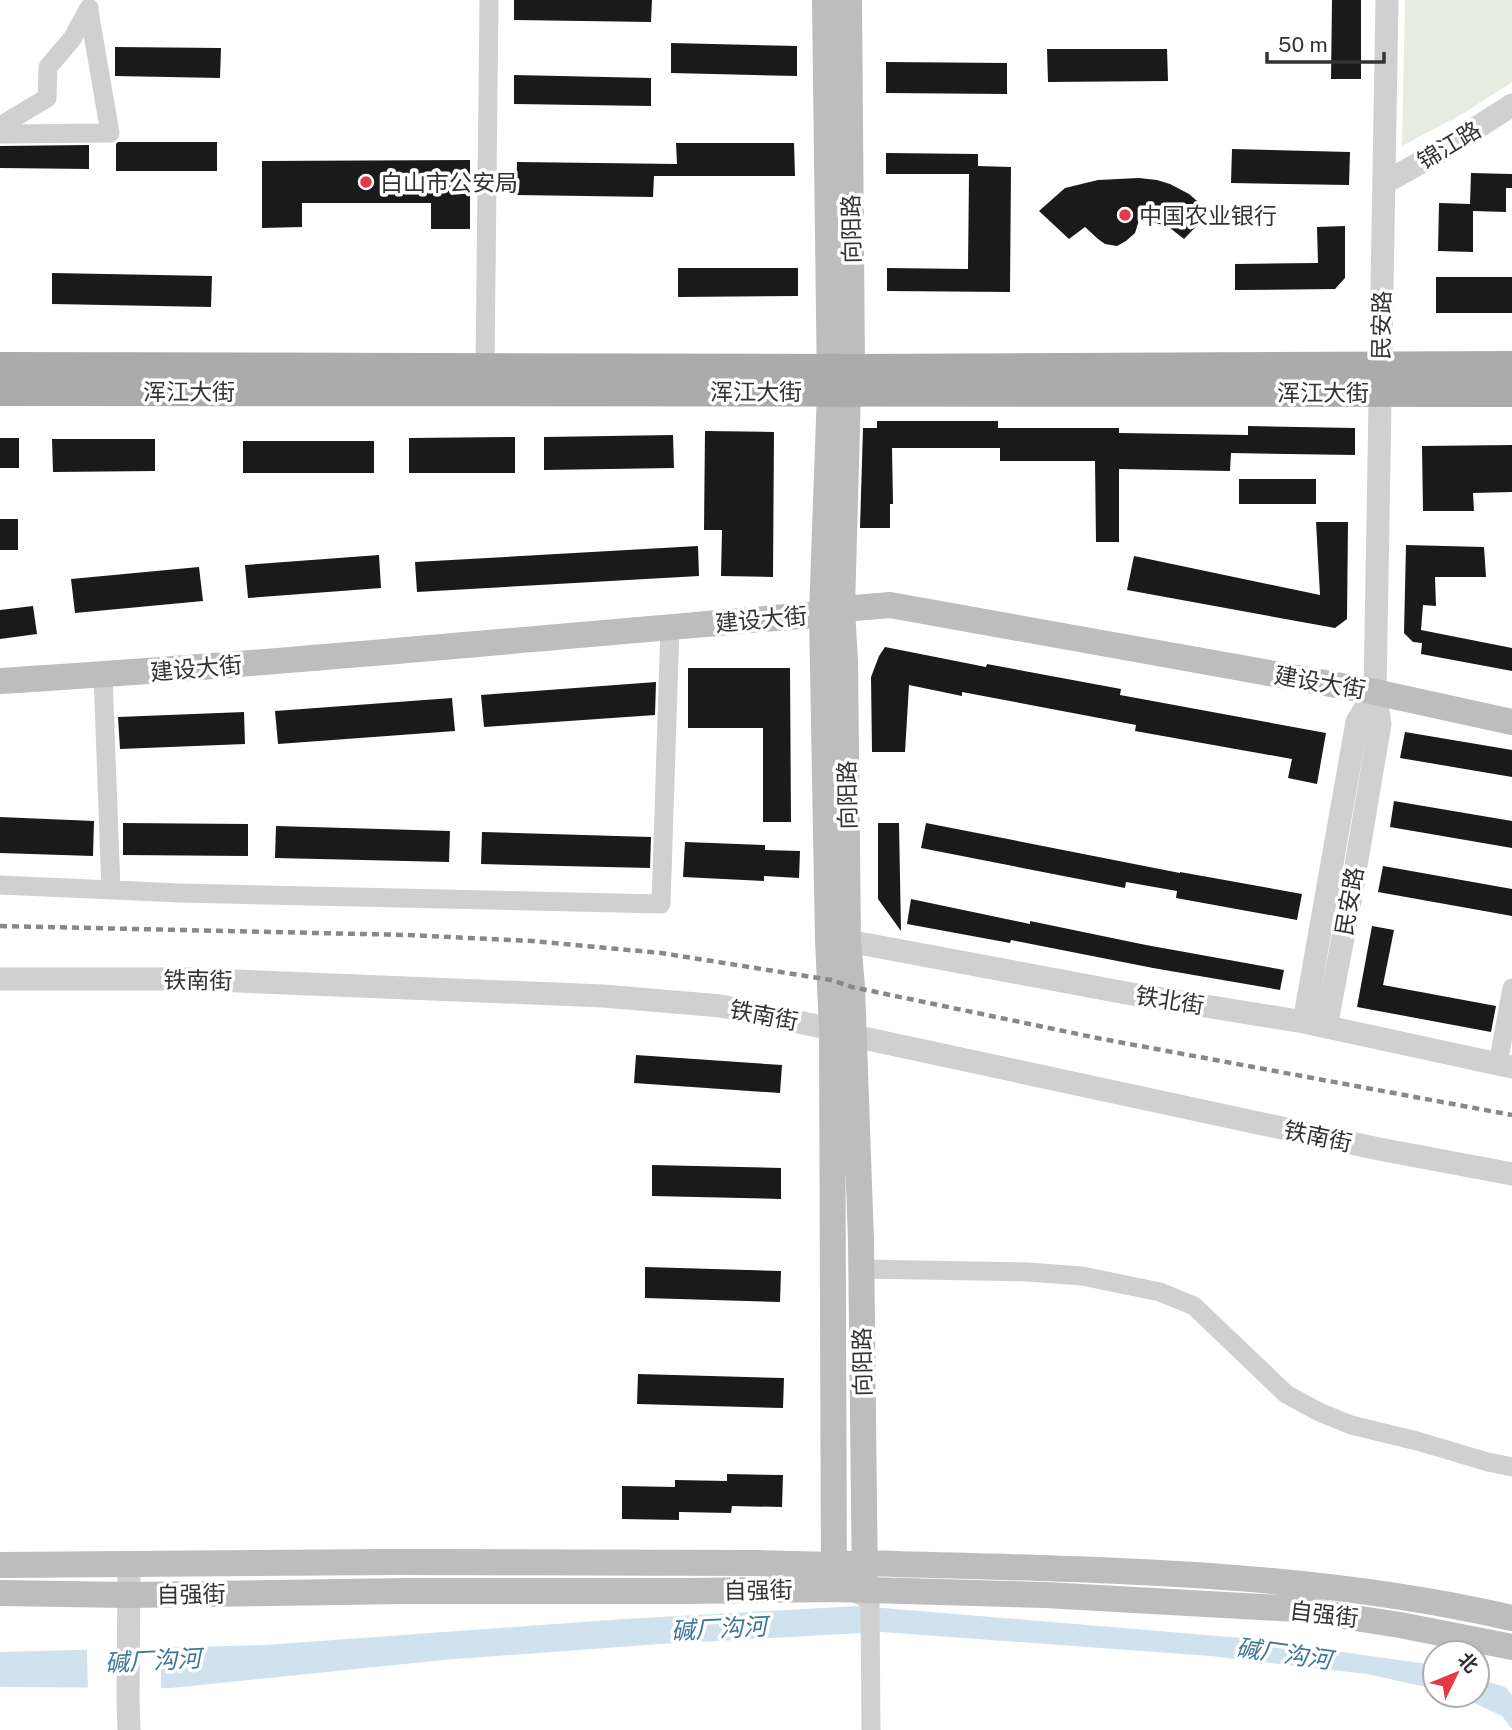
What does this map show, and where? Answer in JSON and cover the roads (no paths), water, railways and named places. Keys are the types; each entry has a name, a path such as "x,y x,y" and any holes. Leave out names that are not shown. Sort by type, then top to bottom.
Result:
{"main road":[{"name":"向阳路","path":"825,0 840,380"},
{"name":"向阳路","path":"849,0 832,611 845,661 838,941 861,1269 864,1563 850,1587"},
{"name":"浑江大街","path":"0,391 840,380 1380,379 1512,366"},
{"name":"浑江大街","path":"0,367 485,368 840,380"},
{"name":"浑江大街","path":"1380,379 1512,392"},
{"name":"建设大街","path":"0,681 103,675 670,627 890,605 1375,692 1512,722"},
{"name":"向阳路","path":"843,1032 850,1587"},
{"name":"自强街","path":"0,1565 755,1563 850,1587"},
{"name":"自强街","path":"864,1563 1090,1570 1278,1581 1373,1593 1512,1618"},
{"name":"自强街","path":"0,1593 128,1595 686,1591 850,1587 1297,1609 1400,1625 1512,1647"}],"street":[{"path":"485,368 489,0"},
{"name":"民安路","path":"1315,1024 1350,901 1380,724 1375,692 1387,0"},
{"path":"0,126 47,98 48,67 72,39 90,5"},
{"path":"0,134 110,133 90,5"},
{"name":"锦江路","path":"1384,183 1436,154 1512,105"},
{"path":"0,885 222,894 661,904 670,627"},
{"path":"103,675 111,890"},
{"name":"铁北街","path":"838,941 1315,1024 1505,1065"},
{"name":"铁南街","path":"0,979 189,979 603,996 720,1006 1366,1146 1512,1174"},
{"path":"1505,1065 1512,988"},
{"path":"861,1269 1027,1272 1082,1276 1160,1292 1194,1307 1286,1394 1319,1412 1351,1425 1512,1466"},
{"path":"128,1564 130,1730"},
{"path":"850,1587 870,1637 871,1730"}],"water":[{"name":"碱厂沟河","path":"859,1606 1242,1638 1421,1663 1421,1686 1367,1674 1210,1656 882,1632 660,1644 443,1660 171,1688 0,1687 0,1652 265,1645 624,1619"},
{"path":"1491,1682 1505,1687 1512,1695 1512,1729 1502,1716 1487,1709 1491,1709"}],"railway":[{"path":"0,926 408,935 532,941 661,953 831,980 852,987 1097,1038 1512,1115"}],"place":[{"name":"白山市公安局","path":"366,182"},
{"name":"中国农业银行","path":"1125,215"}]}
